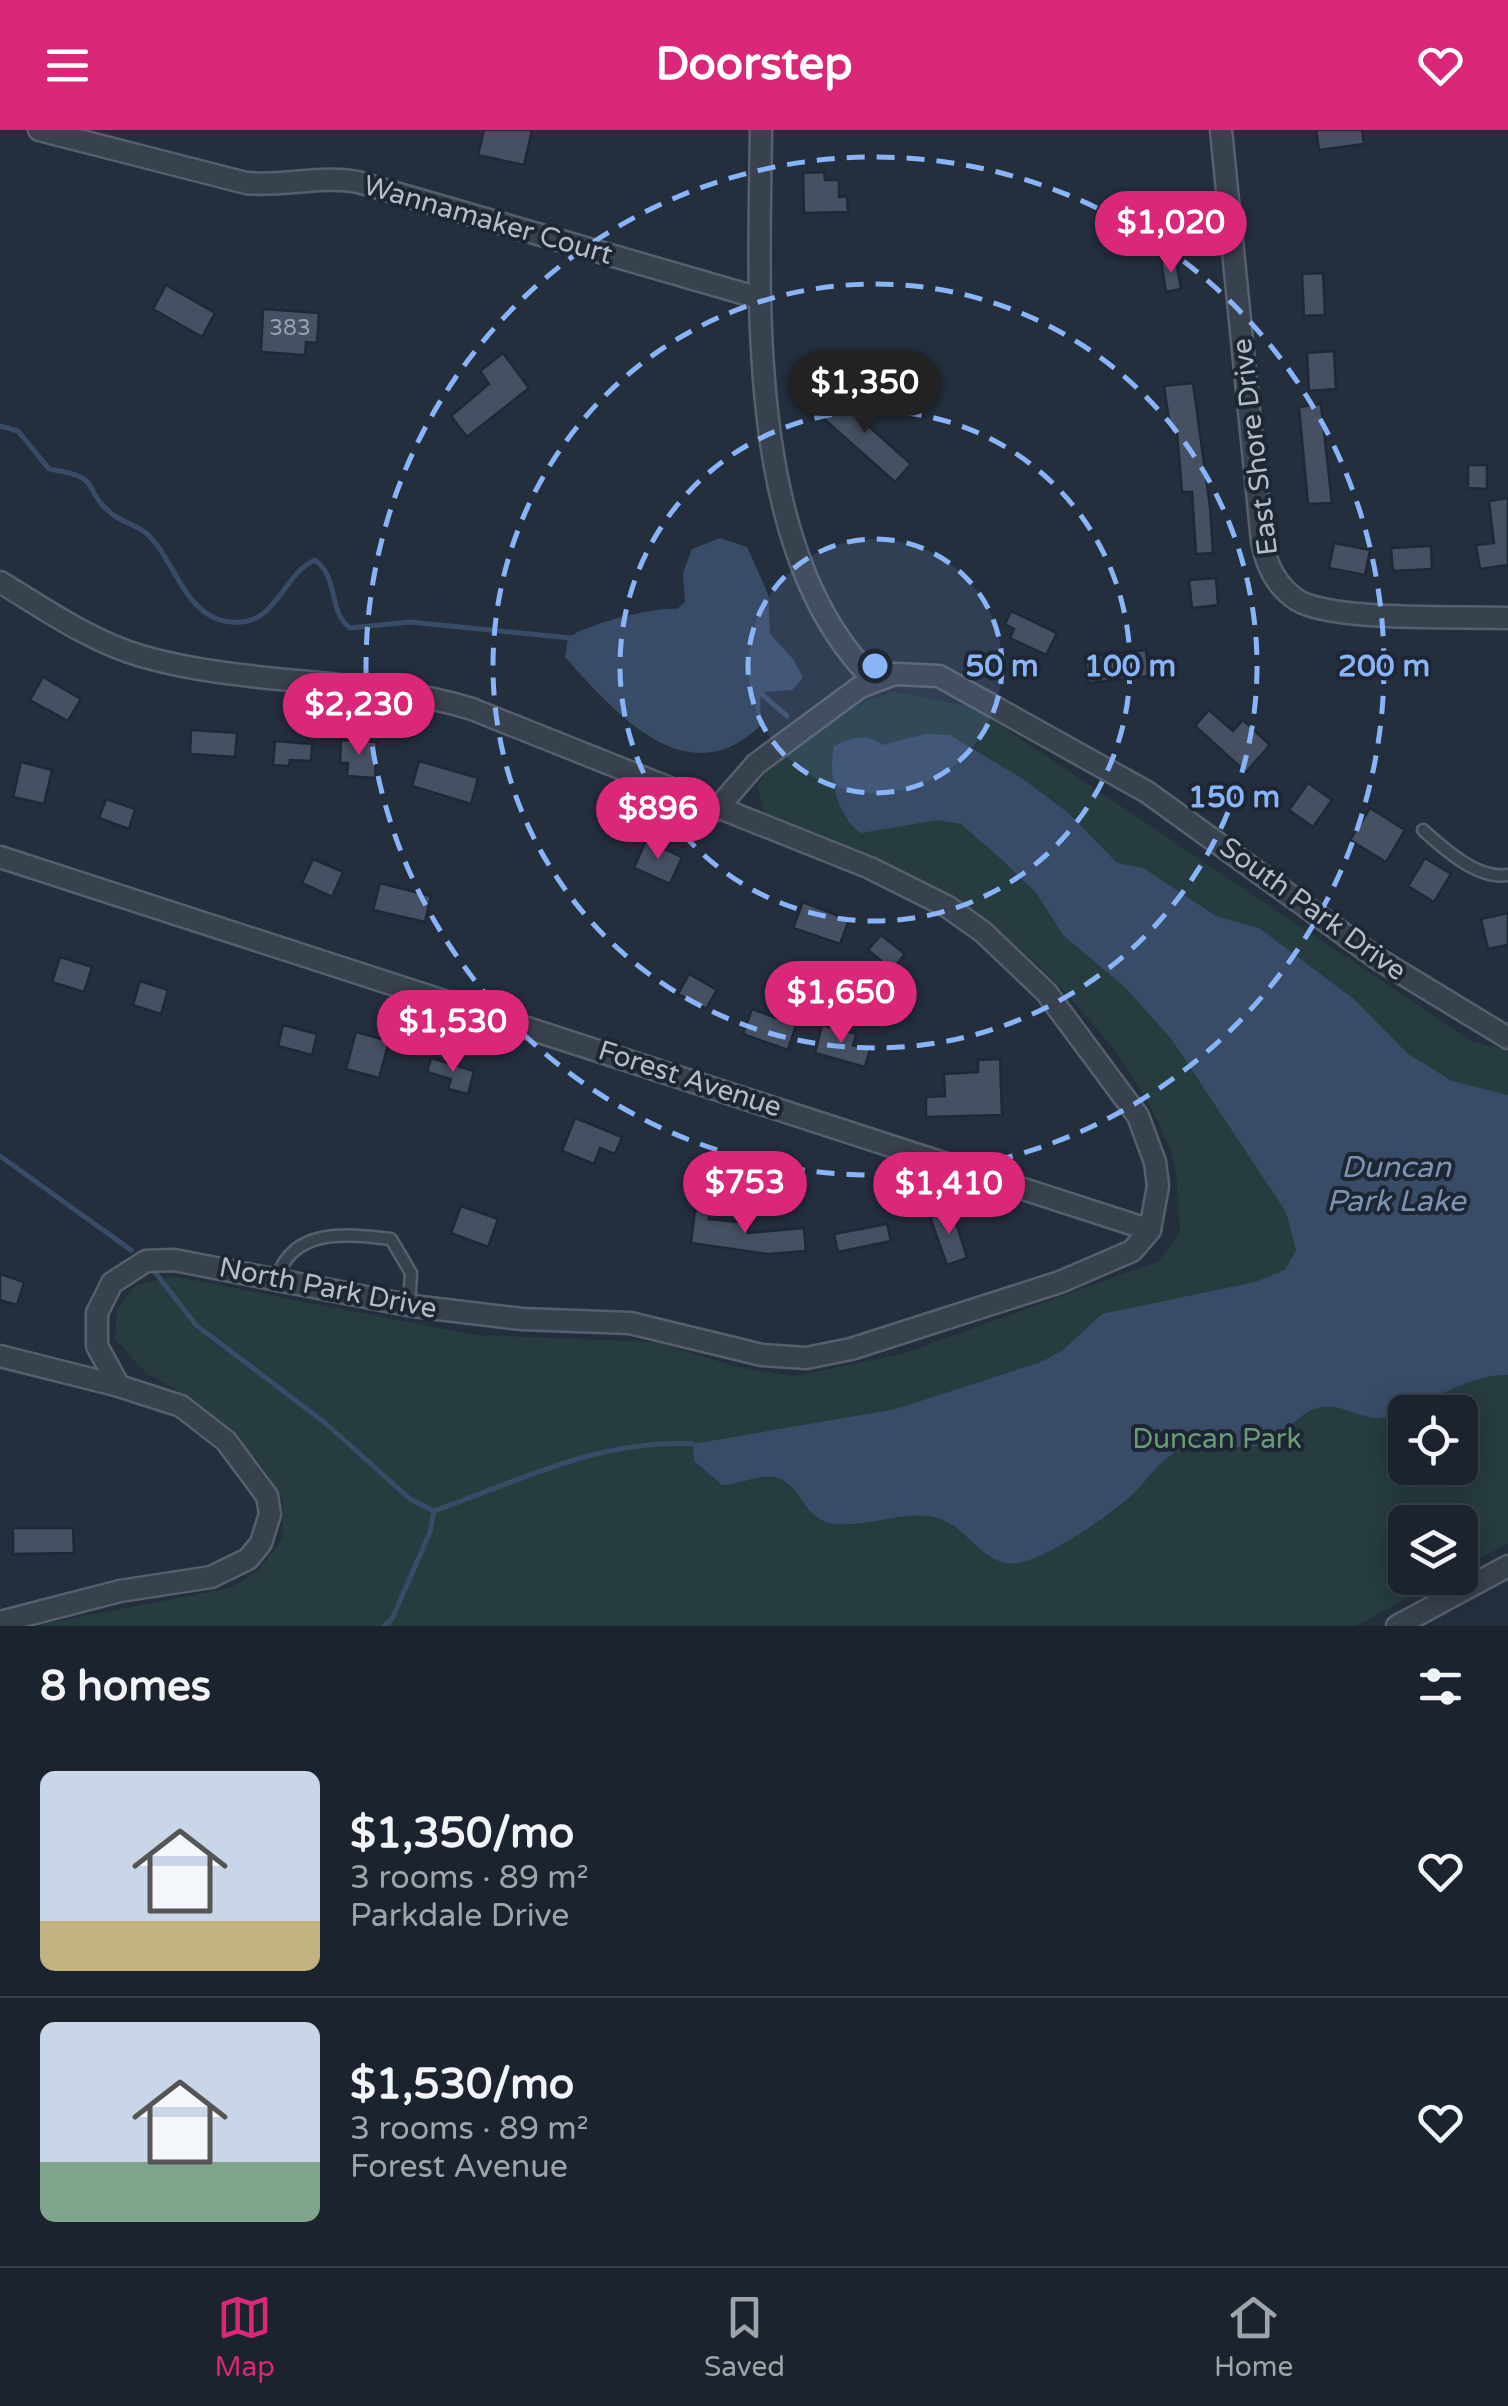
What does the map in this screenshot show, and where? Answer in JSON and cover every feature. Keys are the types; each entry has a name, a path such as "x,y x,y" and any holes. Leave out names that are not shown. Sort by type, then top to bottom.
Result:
{"street":[{"name":"Wannamaker Court","path":"39,130 246,183 269,186 330,178 358,182 760,298"},
{"path":"761,130 760,298 770,436 787,511 826,615 845,646 874,680"},
{"name":"East Shore Drive","path":"1221,130 1262,541 1273,576 1284,590 1316,608 1508,618"},
{"path":"0,582 99,640 145,657 454,703 910,886 984,932 1016,960 1138,1116 1148,1138 1158,1186 1150,1230"},
{"name":"South Park Drive","path":"716,810 756,764 802,726 874,680 895,674 939,676 1061,741 1198,826 1378,959 1508,1038"},
{"name":"Forest Avenue","path":"0,857 1150,1230"},
{"name":"North Park Drive","path":"119,1386 103,1362 95,1329 103,1296 126,1271 146,1262 174,1260 409,1305 522,1319 630,1324 762,1355 806,1358 850,1349 1060,1282 1132,1251 1150,1230"},
{"path":"0,1356 181,1406 213,1427 266,1496 270,1514 261,1542 231,1570 211,1577 120,1591 0,1622"},
{"path":"1397,1626 1508,1566"}],"lane":[{"path":"1424,830 1444,849 1484,872 1508,875"},
{"path":"277,1278 283,1260 306,1243 336,1233 391,1239 411,1273 409,1305"}],"green space":[{"name":"Duncan Park","path":"894,692 973,707 1473,1042 1508,1050 1508,1543 1478,1559 1478,1505 1388,1505 1388,1595 1413,1595 1356,1626 32,1626 230,1588 258,1571 282,1540 283,1499 257,1459 188,1396 146,1373 115,1339 117,1310 136,1285 173,1276 474,1335 655,1342 737,1367 795,1376 905,1353 1159,1261 1180,1232 1173,1158 1154,1113 1132,1077 1077,1005 1012,942 945,896 868,855 765,813 757,786 769,768 799,738 835,716"}],"water":[{"path":"720,538 747,547 768,594 770,634 793,659 803,678 792,690 760,692 761,725 734,745 707,753 680,750 630,723 607,702 565,657 568,638 621,618 677,609 685,602 683,573 692,549"},
{"name":"Duncan Park Lake","path":"925,734 950,735 1023,779 1067,812 1117,863 1143,868 1216,916 1259,928 1355,1000 1408,1054 1452,1081 1508,1095 1508,1375 1476,1380 1440,1395 1388,1395 1388,1417 1322,1407 1307,1413 1266,1443 1244,1447 1199,1445 1177,1451 1096,1523 1046,1553 1018,1563 996,1560 943,1520 916,1516 858,1524 830,1523 814,1514 783,1480 762,1477 722,1485 694,1461 693,1444 896,1409 1041,1362 1063,1350 1102,1314 1255,1282 1285,1270 1296,1250 1286,1212 1172,1040 1125,987 1064,936 1036,893 1000,858 961,824 938,820 861,833 852,826 833,781 834,746 859,738 883,745"}],"building":[{"path":"484,130 532,130 524,165 478,155"},
{"path":"1316,130 1362,130 1364,144 1319,150"},
{"path":"824,172 825,180 839,180 839,197 847,196 848,212 804,213 803,173"},
{"path":"1176,260 1181,289 1166,292 1161,262"},
{"path":"1323,273 1325,315 1304,316 1302,274"},
{"path":"166,285 215,313 202,337 153,309"},
{"path":"263,309 319,313 317,343 306,342 305,355 261,352"},
{"path":"1334,351 1336,389 1309,391 1307,353"},
{"path":"503,353 529,388 467,437 451,416 489,384 480,371"},
{"path":"1193,383 1213,553 1196,554 1192,492 1182,492 1177,433 1171,434 1164,386"},
{"path":"849,389 868,406 858,417 911,464 895,482 823,418"},
{"path":"1321,404 1332,503 1308,504 1299,407"},
{"path":"1468,465 1487,465 1487,489 1468,488"},
{"path":"1508,498 1508,565 1480,569 1476,545 1494,543 1489,501"},
{"path":"1334,543 1370,550 1365,575 1329,568"},
{"path":"1431,546 1432,569 1393,571 1391,548"},
{"path":"1216,578 1218,605 1192,608 1189,580"},
{"path":"1011,611 1057,633 1046,655 1010,638 1014,629 1005,624"},
{"path":"1146,650 1149,676 1088,683 1085,657"},
{"path":"43,677 81,699 68,721 30,700"},
{"path":"1209,710 1233,731 1243,720 1270,745 1246,772 1195,726"},
{"path":"191,730 237,733 235,757 190,754"},
{"path":"341,740 377,742 375,778 347,776 348,763 340,763"},
{"path":"275,741 312,744 311,761 290,760 289,766 273,765"},
{"path":"419,761 478,778 471,804 412,786"},
{"path":"21,762 52,770 44,804 13,797"},
{"path":"1308,783 1332,800 1313,827 1289,810"},
{"path":"106,799 135,809 129,829 99,818"},
{"path":"1370,808 1405,830 1386,862 1350,840"},
{"path":"646,840 682,857 670,884 634,868"},
{"path":"1425,858 1451,874 1434,902 1408,886"},
{"path":"313,859 343,872 332,897 302,883"},
{"path":"380,883 431,896 425,922 373,910"},
{"path":"803,902 849,920 840,944 793,928"},
{"path":"1508,913 1508,945 1488,949 1481,919"},
{"path":"881,935 905,954 892,970 868,950"},
{"path":"60,957 92,967 84,992 52,982"},
{"path":"689,974 717,990 706,1009 678,994"},
{"path":"140,981 168,990 161,1014 133,1005"},
{"path":"752,1009 796,1025 788,1050 743,1034"},
{"path":"283,1025 317,1034 312,1055 278,1046"},
{"path":"822,1025 856,1034 853,1045 870,1049 865,1067 815,1053"},
{"path":"356,1032 389,1041 379,1078 346,1069"},
{"path":"431,1058 474,1071 468,1094 448,1089 451,1079 427,1072"},
{"path":"1000,1059 1002,1115 926,1117 926,1097 945,1096 944,1074 978,1072 978,1060"},
{"path":"575,1118 622,1137 615,1154 600,1148 594,1164 562,1151"},
{"path":"461,1206 498,1219 488,1247 451,1233"},
{"path":"695,1210 709,1211 709,1219 749,1223 748,1233 804,1228 806,1251 768,1254 691,1243"},
{"path":"952,1210 967,1258 947,1265 930,1217"},
{"path":"887,1224 891,1241 838,1252 834,1234"},
{"path":"0,1274 24,1282 17,1305 0,1300"},
{"path":"13,1528 73,1528 74,1553 13,1554"}],"waterway":[{"path":"0,426 18,431 49,469 85,480 112,514 146,533 195,603 223,621 242,622 264,613 296,574 315,560 328,576 339,613 350,628 410,622 571,638"},
{"path":"755,688 787,716"},
{"path":"0,1156 131,1250"},
{"path":"151,1267 196,1325 324,1422 410,1499 434,1511 593,1455 659,1444 693,1444"},
{"path":"384,1626 392,1619 430,1532 434,1511"}]}
